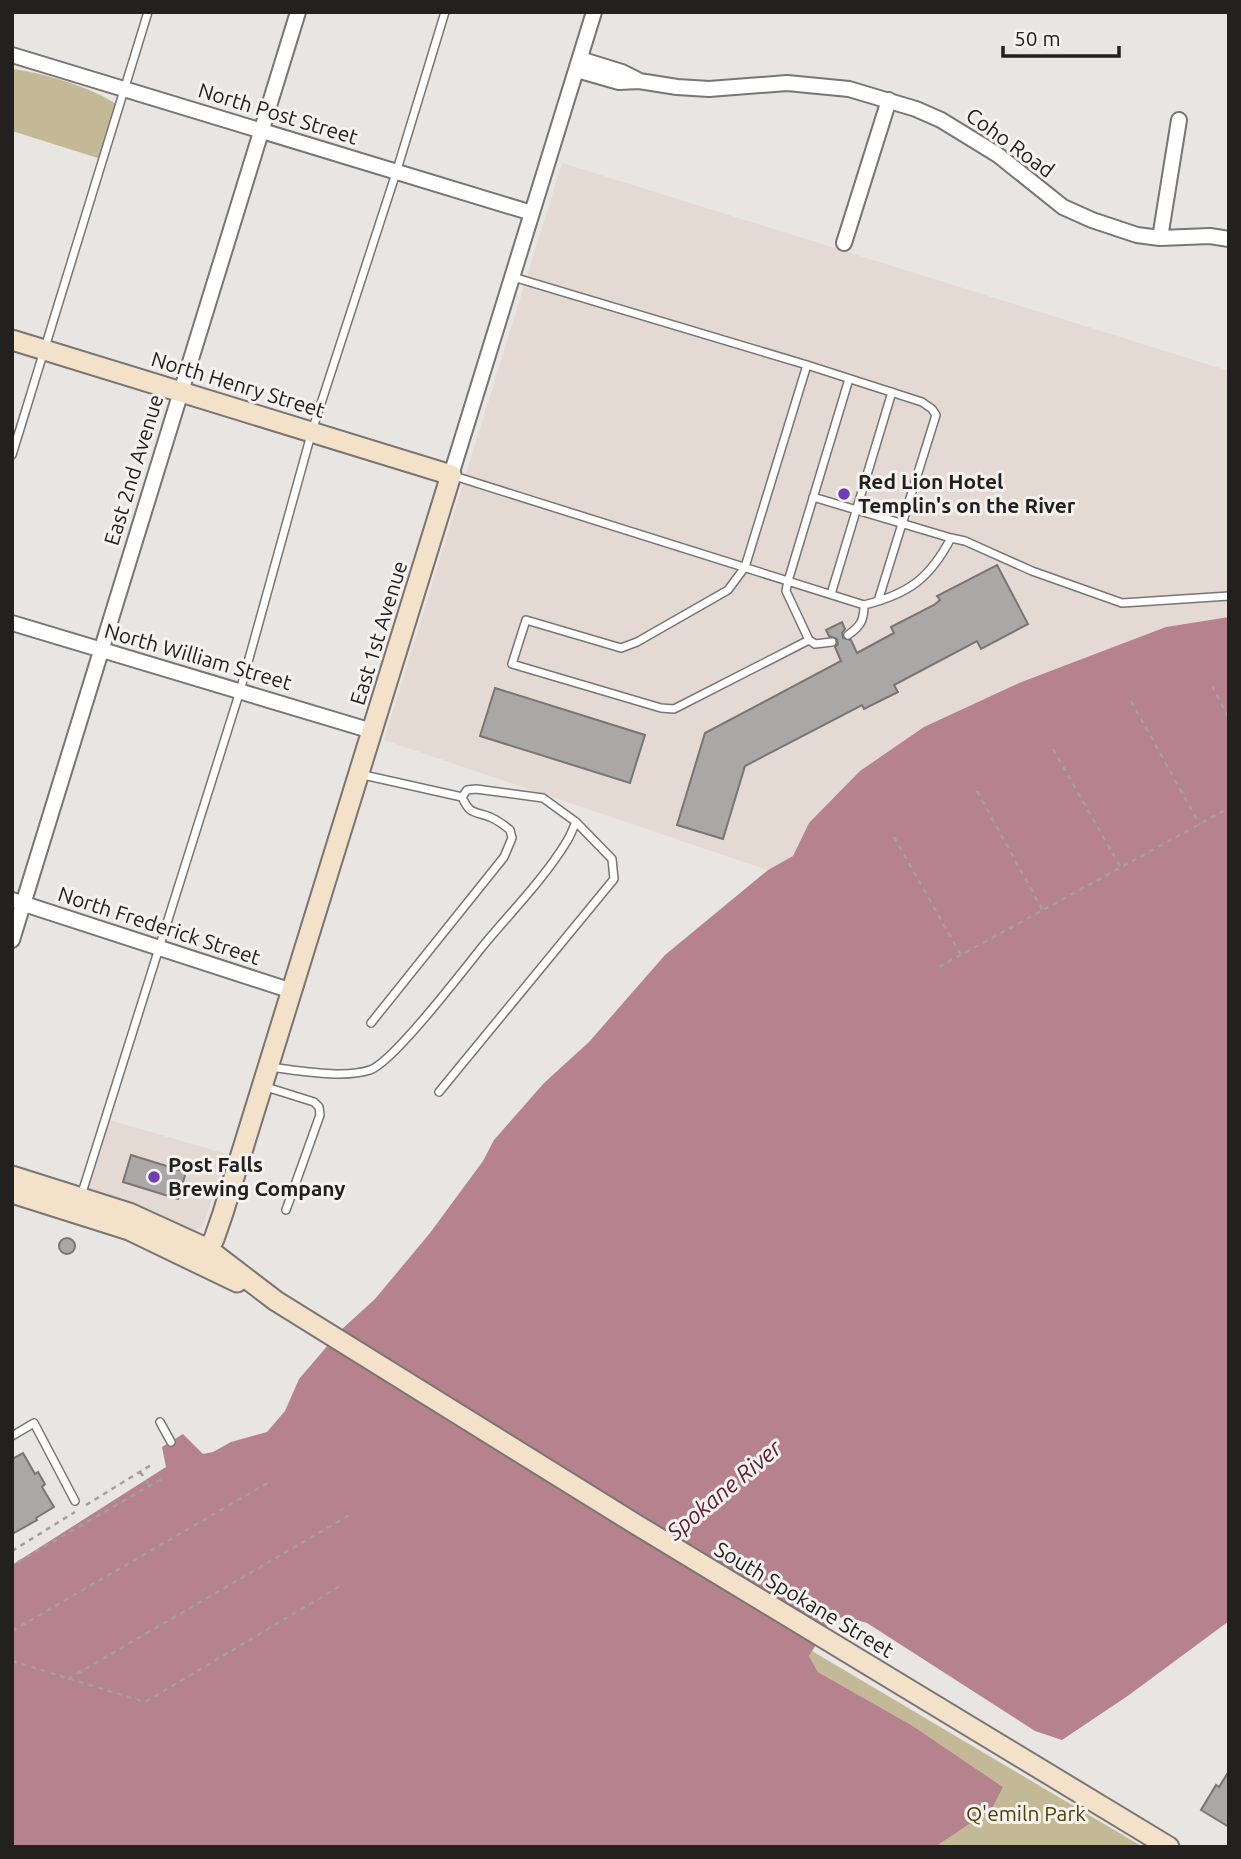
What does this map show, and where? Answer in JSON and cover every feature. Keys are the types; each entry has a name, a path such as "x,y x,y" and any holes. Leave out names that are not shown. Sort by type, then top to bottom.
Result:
{"main road":[{"name":"North Henry Street","path":"12,340 451,475"},
{"name":"East 1st Avenue","path":"204,1257 223,1213 451,475"},
{"path":"12,1176 148,1221 204,1257"},
{"path":"12,1194 129,1230 204,1257"},
{"name":"South Spokane Street","path":"204,1257 837,1647 1168,1847"}],"street":[{"name":"East 2nd Avenue","path":"12,940 18,902 100,651 298,12"},
{"name":"East 1st Avenue","path":"451,475 594,12"},
{"name":"North Post Street","path":"12,55 532,213"},
{"name":"Coho Road","path":"578,64 618,82 639,81 709,89 787,83 849,89 941,120 974,139 1063,207 1112,228 1160,237 1210,236 1229,239"},
{"path":"844,243 888,100"},
{"path":"1160,237 1180,120"},
{"name":"North William Street","path":"12,623 372,731"},
{"name":"North Frederick Street","path":"18,902 292,991"}],"lane":[{"path":"12,455 148,12"},
{"path":"81,1197 240,691 312,431 446,12"},
{"path":"513,277 807,365 922,402 932,409 936,415 878,601"},
{"path":"807,365 745,567 728,590 621,648 526,620 512,664 661,708 674,709 809,640"},
{"path":"832,642 815,644 809,640 786,591 849,379"},
{"path":"831,594 892,393"},
{"path":"451,475 864,605 918,583 938,563 951,538"},
{"path":"813,497 965,541 1032,572 1122,603 1229,596"},
{"path":"848,635 858,628 864,618 864,605"},
{"path":"359,774 462,797 471,811 491,817 510,830 512,838 510,847 480,890 372,1023"},
{"path":"439,1092 614,879 612,859 576,822 543,798 476,789 467,790 462,797"},
{"path":"269,1066 318,1073 355,1072 371,1070 385,1059 407,1037 522,899 568,840 576,822"},
{"path":"263,1086 314,1102 319,1107 320,1115 286,1210"},
{"path":"160,1422 171,1442"},
{"path":"12,1436 34,1423 75,1501"}],"path":[{"path":"1212,687 1229,718"},
{"path":"1131,701 1200,825"},
{"path":"1053,749 1121,868"},
{"path":"976,791 1043,911"},
{"path":"939,967 1229,808"},
{"path":"894,837 961,955"},
{"path":"140,1472 150,1486"},
{"path":"18,1562 164,1477"},
{"path":"12,1632 271,1481"},
{"path":"68,1679 353,1513"},
{"path":"12,1661 145,1702 342,1585"}],"shaded area":[{"name":"Red Lion Hotel Templin's on the River","path":"562,163 1229,371 1229,617 1166,627 799,844 793,856 768,870 384,740"},
{"path":"109,1120 227,1154 203,1226 193,1232 87,1194"}],"green space":[{"path":"12,69 67,82 117,105 101,159 12,131"},
{"name":"Q'emiln Park","path":"812,1651 1143,1847 935,1847 992,1809 1003,1787 913,1726 818,1672 809,1656"}],"water":[{"name":"Spokane River","path":"1229,617 1229,1621 1129,1695 1062,1740 1035,1731 867,1623 846,1617 832,1619 809,1656 818,1672 913,1726 1003,1787 992,1809 935,1847 12,1847 12,1565 166,1467 162,1447 183,1434 203,1454 213,1452 231,1442 267,1432 285,1411 299,1379 341,1330 375,1299 430,1233 483,1161 494,1140 544,1083 589,1042 665,955 768,870 793,856 809,823 860,771 924,727 1019,683 1166,627"}],"building":[{"path":"997,565 1028,624 981,649 977,641 894,685 898,692 864,709 862,705 745,766 723,839 677,825 705,733 841,661 835,647 838,644 837,639 829,636 826,630 842,622 845,629 843,638 851,640 857,653 894,633 891,627 934,605 940,600 937,596"},
{"path":"495,688 645,735 630,783 480,736"},
{"name":"Post Falls Brewing Company","path":"131,1155 186,1172 178,1199 123,1182"},
{"path":"64,1238 70,1238 75,1246 73,1252 64,1254 59,1249 59,1243"},
{"path":"23,1453 35,1474 38,1472 45,1484 42,1487 54,1507 12,1534 12,1459"},
{"path":"1229,1771 1229,1827 1201,1810 1216,1785 1219,1787"}],"place":[{"name":"Red Lion Hotel Templin's on the River","path":"844,494"},
{"name":"Post Falls Brewing Company","path":"154,1177"}]}
